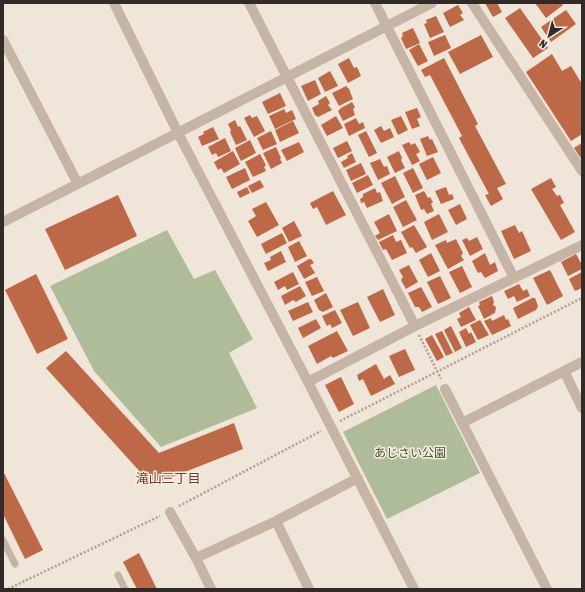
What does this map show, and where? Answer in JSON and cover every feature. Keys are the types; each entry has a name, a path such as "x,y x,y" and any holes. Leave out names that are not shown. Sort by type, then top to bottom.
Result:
{"street":[{"path":"114,3 178,133 358,478 414,589"},
{"path":"249,3 415,326"},
{"path":"375,3 514,278"},
{"path":"3,222 432,3"},
{"path":"472,3 582,171"},
{"path":"3,40 78,184"},
{"path":"308,382 415,326 582,244"},
{"path":"462,423 582,362"},
{"path":"564,371 582,408"},
{"path":"445,389 547,589"},
{"path":"196,558 276,521 358,478"},
{"path":"170,512 196,558 211,589"},
{"path":"276,521 309,589"}],"lane":[{"path":"3,540 15,564"},
{"path":"118,575 125,589"}],"path":[{"path":"8,589 170,512 330,426 582,298"},
{"path":"415,326 437,372"}],"green space":[{"path":"167,230 194,279 215,270 253,339 229,353 257,408 161,447 94,371 50,286"},
{"name":"あじさい公園","path":"436,385 480,473 387,519 343,432"}],"building":[{"path":"485,3 497,3 502,12 493,17"},
{"path":"535,3 561,3 563,5 546,18"},
{"path":"458,5 463,13 460,15 464,20 450,27 443,13"},
{"path":"520,8 548,48 533,58 505,18"},
{"path":"566,10 576,24 551,42 541,27"},
{"path":"436,16 444,32 430,38 424,24 427,23 426,20"},
{"path":"413,28 420,43 406,49 401,38 403,36 402,33"},
{"path":"445,35 451,48 434,56 428,42"},
{"path":"481,35 493,57 460,74 448,52"},
{"path":"419,44 428,61 418,66 409,50"},
{"path":"552,54 562,71 571,66 582,84 582,134 571,141 526,72"},
{"path":"349,58 354,68 357,67 361,76 348,83 338,64"},
{"path":"444,58 478,124 475,126 506,184 497,188 503,199 491,206 485,195 489,194 459,138 462,136 430,75 425,77 421,70"},
{"path":"330,71 338,86 325,92 318,78"},
{"path":"315,80 321,94 308,101 301,86"},
{"path":"346,86 349,89 353,99 339,106 332,93"},
{"path":"280,93 286,106 268,114 262,102"},
{"path":"326,96 330,103 328,105 332,110 318,117 315,115 312,108 319,104 318,101"},
{"path":"352,102 355,107 353,109 355,115 343,121 338,111"},
{"path":"417,108 421,117 417,119 420,126 412,129 405,112"},
{"path":"284,109 286,113 292,110 296,119 275,129 269,116"},
{"path":"250,115 252,118 257,116 265,131 254,137 244,118"},
{"path":"336,116 343,128 327,136 321,125"},
{"path":"401,116 408,130 398,135 391,120"},
{"path":"356,118 359,124 363,122 365,128 349,136 344,124"},
{"path":"235,120 238,127 240,126 247,140 236,145 228,124"},
{"path":"293,121 299,133 280,142 275,130"},
{"path":"381,126 384,131 390,128 394,137 381,143 374,130"},
{"path":"213,127 219,139 202,146 198,137 204,134 203,132"},
{"path":"271,131 277,144 263,150 257,138"},
{"path":"366,131 377,153 369,157 358,135"},
{"path":"428,136 430,140 432,139 438,152 427,156 420,139"},
{"path":"225,138 231,151 218,157 216,153 212,155 208,147"},
{"path":"250,140 256,153 241,161 235,148"},
{"path":"347,141 352,151 338,158 333,148"},
{"path":"299,142 304,152 287,161 281,150"},
{"path":"409,142 411,145 415,143 420,152 416,154 420,161 412,165 402,145"},
{"path":"582,143 582,160 574,148"},
{"path":"276,147 282,163 271,169 263,153"},
{"path":"233,151 240,164 224,173 221,168 218,170 214,162"},
{"path":"399,151 405,168 395,173 387,157"},
{"path":"352,153 356,162 344,168 341,162 348,158 347,156"},
{"path":"260,154 266,165 264,167 266,171 253,177 245,162"},
{"path":"433,157 441,173 427,180 419,164"},
{"path":"380,159 384,167 387,166 390,174 378,180 370,163"},
{"path":"361,163 366,174 351,181 346,170"},
{"path":"245,168 250,180 232,189 226,177"},
{"path":"413,168 423,188 413,193 403,173"},
{"path":"368,175 373,185 357,193 352,183"},
{"path":"395,176 405,197 392,204 381,183"},
{"path":"551,178 556,187 552,189 557,196 560,195 564,203 560,205 575,232 561,240 531,189"},
{"path":"260,180 264,187 252,193 248,186"},
{"path":"247,187 250,193 240,198 237,192"},
{"path":"446,187 449,195 452,194 454,199 441,204 435,191"},
{"path":"375,188 377,193 380,192 383,201 367,208 364,202 361,203 360,199 363,197 363,194"},
{"path":"333,191 346,215 326,225 317,207 313,209 310,203"},
{"path":"424,191 428,198 430,197 433,202 431,204 434,211 427,214 424,209 421,210 415,195"},
{"path":"118,195 137,236 65,270 45,229"},
{"path":"406,200 417,220 403,227 393,207"},
{"path":"266,202 279,225 257,237 248,221 256,216 252,209"},
{"path":"460,204 467,219 456,225 448,210"},
{"path":"389,214 397,231 378,240 375,236 380,233 374,222"},
{"path":"439,214 448,232 432,240 424,222"},
{"path":"294,221 302,236 289,242 282,228"},
{"path":"414,225 427,247 416,253 412,247 410,248 401,232"},
{"path":"515,225 519,233 522,231 531,251 514,259 501,231"},
{"path":"282,233 287,243 266,254 261,244"},
{"path":"393,235 396,242 401,240 407,253 392,260 386,249 383,250 379,242"},
{"path":"477,237 483,249 470,256 462,240 467,238 469,241"},
{"path":"456,239 463,253 461,256 464,260 448,269 435,245 446,240 447,243"},
{"path":"299,241 307,256 295,262 288,247"},
{"path":"281,251 286,262 268,271 264,263 271,260 270,257"},
{"path":"431,253 440,271 428,277 419,260"},
{"path":"485,253 490,265 495,262 498,271 485,278 481,272 478,273 472,261"},
{"path":"576,254 582,265 582,269 568,276 561,262"},
{"path":"311,259 314,263 310,265 315,273 304,279 297,266"},
{"path":"409,265 418,282 406,289 401,280 403,277 399,270"},
{"path":"462,266 472,287 460,293 449,272"},
{"path":"550,270 563,296 547,305 533,278"},
{"path":"293,272 299,284 287,290 285,286 278,290 274,282"},
{"path":"582,272 582,288 575,291 569,279"},
{"path":"36,274 68,339 37,354 5,290"},
{"path":"440,276 451,298 438,304 427,282"},
{"path":"317,277 324,291 312,296 305,282"},
{"path":"519,284 523,291 527,289 530,296 517,302 514,296 508,299 504,291"},
{"path":"300,286 306,296 296,302 293,300 285,305 281,296"},
{"path":"421,287 432,307 422,312 419,307 415,307 408,293"},
{"path":"383,289 395,315 380,322 367,297"},
{"path":"326,293 333,307 323,312 319,310 314,300"},
{"path":"492,296 494,302 493,305 496,307 495,313 484,319 478,306 480,305 479,302"},
{"path":"532,298 535,298 538,306 536,310 518,319 513,308"},
{"path":"308,302 313,312 293,321 288,311"},
{"path":"358,302 370,328 353,336 340,310"},
{"path":"469,307 476,320 461,327 457,319 461,317 459,313"},
{"path":"335,310 342,323 332,328 330,324 327,326 322,316"},
{"path":"504,315 506,320 508,319 511,326 492,335 484,321 491,318 492,321"},
{"path":"316,319 321,328 303,338 298,328"},
{"path":"480,320 489,335 478,340 470,325"},
{"path":"451,326 462,348 455,352 444,330"},
{"path":"466,328 469,334 471,332 476,342 466,347 459,332"},
{"path":"337,331 348,351 333,358 331,356 317,364 308,346"},
{"path":"442,331 453,353 446,356 435,334"},
{"path":"432,335 444,357 437,361 425,339"},
{"path":"405,349 415,370 399,377 389,356"},
{"path":"66,351 159,453 234,423 243,449 152,485 46,368"},
{"path":"376,364 384,379 390,375 395,384 371,396 363,379 359,381 357,375"},
{"path":"341,377 354,404 339,412 325,385"},
{"path":"3,471 43,550 25,559 3,514"},
{"path":"139,553 157,589 137,589 123,562"}],"district":[{"name":"滝山三丁目","path":"168,478"}]}
